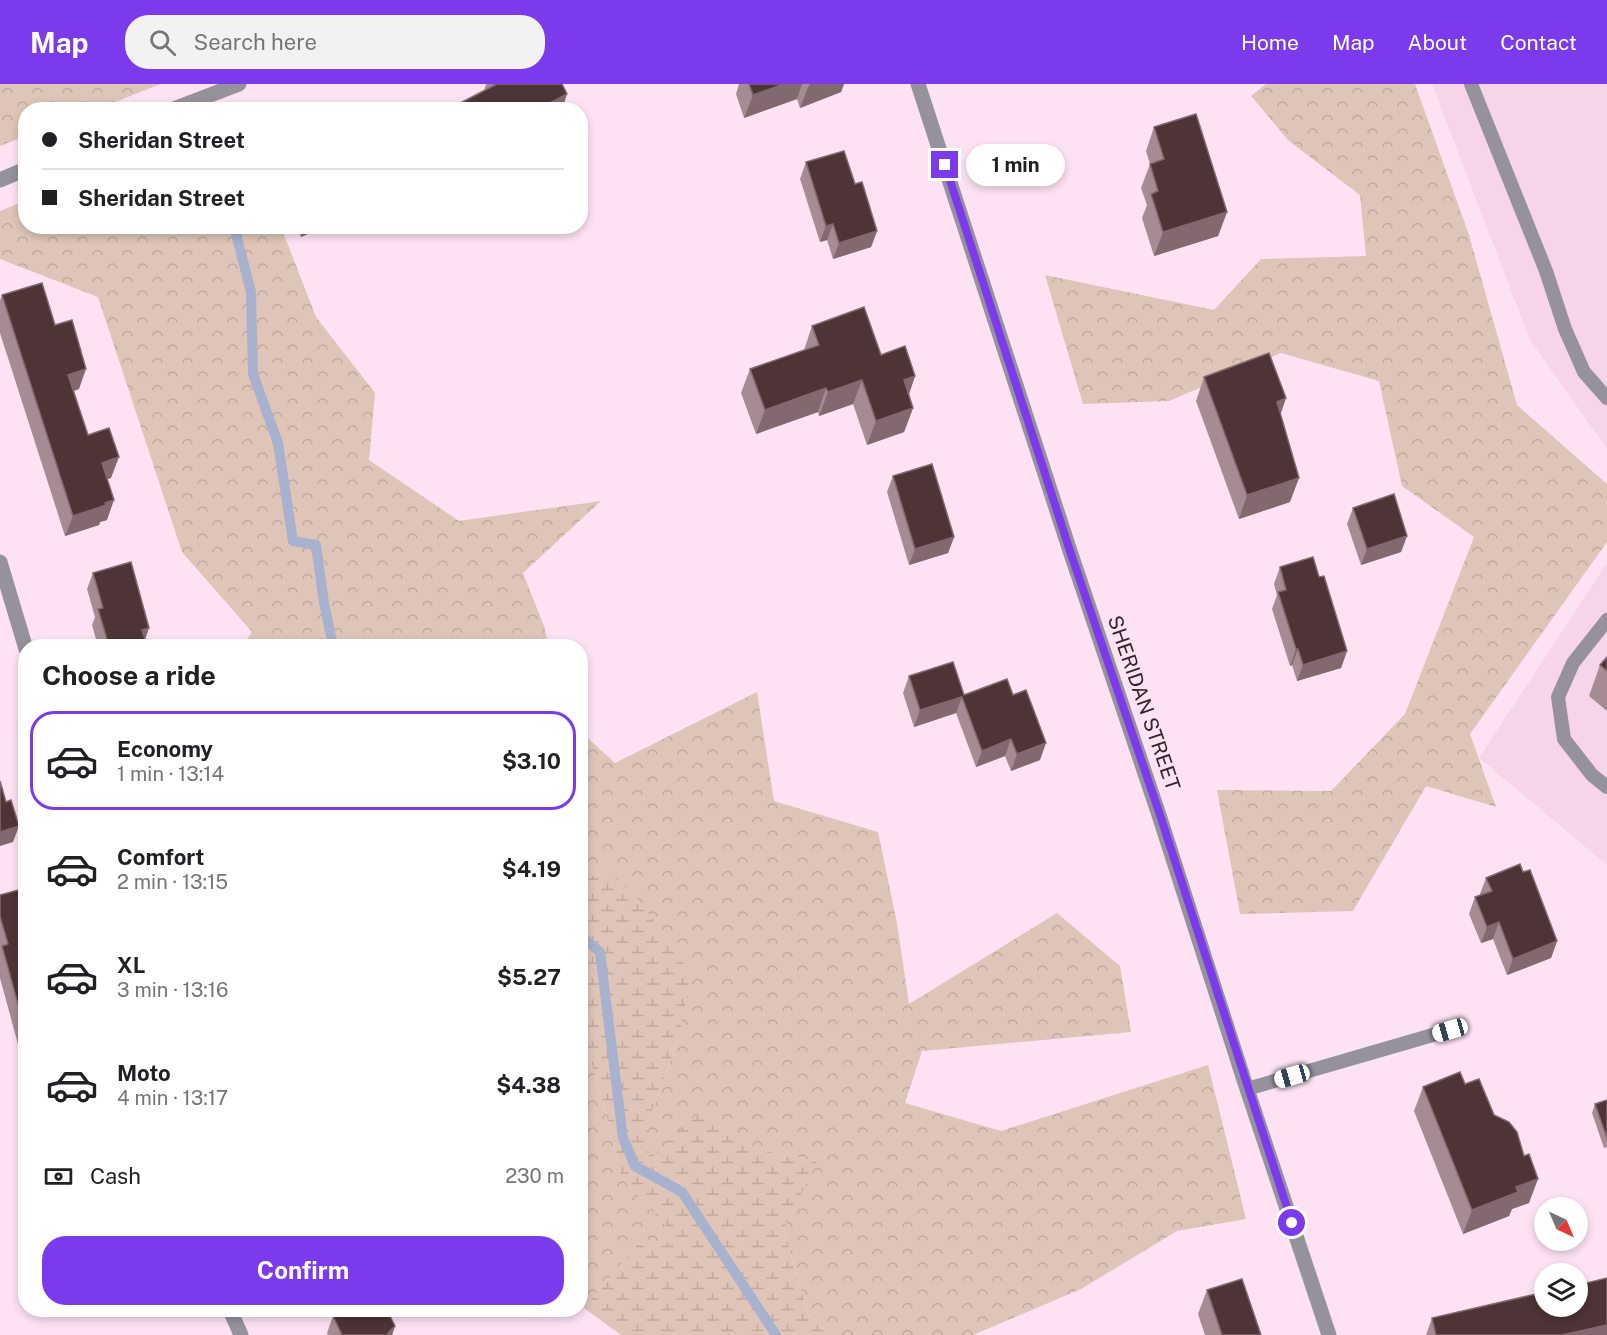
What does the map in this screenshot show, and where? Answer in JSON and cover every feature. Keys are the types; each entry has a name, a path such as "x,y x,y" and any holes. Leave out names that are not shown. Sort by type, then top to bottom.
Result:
{"street":[{"path":"192,102 239,84"},
{"name":"SHERIDAN STREET","path":"918,84 1329,1335"},
{"path":"0,180 18,172"},
{"path":"0,562 23,639"},
{"path":"233,1317 241,1335"}],"lane":[{"path":"1471,84 1546,271 1565,329 1584,372 1607,398"},
{"path":"1607,620 1573,663 1558,697 1564,739 1592,775 1607,787"},
{"path":"1247,1089 1450,1030"}],"shaded area":[{"path":"1432,84 1607,84 1607,449 1530,340"},
{"path":"1607,563 1607,865 1479,758"}],"green space":[{"path":"0,84 161,84 115,102 18,102 18,139 0,146"},
{"path":"1266,84 1415,84 1469,235 1517,405 1607,484 1607,542 1470,734 1496,807 1426,786 1353,911 1240,914 1217,790 1331,791 1405,714 1474,537 1402,486 1379,381 1281,353 1169,401 1083,404 1045,275 1214,310 1261,259 1366,256 1360,195 1289,141 1251,96"},
{"path":"18,204 18,234 284,234 316,317 375,393 369,460 459,521 601,501 523,573 547,639 247,639 252,632 182,552 98,297 0,259 0,211"},
{"path":"757,692 774,801 878,832 897,923 909,1004 1057,913 1120,966 1131,1032 922,1051 905,1103 1001,1131 1208,1065 1246,1219 1177,1231 1081,1289 973,1335 828,1335 808,1314 784,1230 816,1161 754,1149 698,1114 649,1161 649,1119 679,1037 608,870 588,878 588,738 615,763"},
{"path":"608,870 636,896 691,974 679,1037 649,1119 649,1160 698,1113 754,1149 817,1161 784,1230 808,1314 828,1335 621,1335 588,1311 588,1303 639,1243 681,1243 621,1177 605,1108 588,1051 588,878"},
{"path":"588,1051 605,1108 621,1177 682,1243 639,1243 588,1303"}],"building":[{"path":"562,84 567,94 552,102 462,102 495,85"},
{"path":"749,84 784,84 753,95"},
{"path":"1196,114 1227,212 1163,232 1151,194 1158,191 1150,164 1164,159 1154,127"},
{"path":"844,151 855,184 862,182 877,231 839,243 833,224 826,226 806,162"},
{"path":"42,283 55,325 72,320 86,369 68,375 88,435 109,428 119,457 102,463 114,500 73,516 2,295"},
{"path":"864,307 881,355 905,346 915,376 904,380 913,408 876,421 862,380 828,392 826,388 765,410 750,369 819,345 812,326"},
{"path":"1269,353 1286,398 1277,402 1299,478 1247,495 1204,377"},
{"path":"932,464 954,537 915,549 893,476"},
{"path":"1394,494 1407,536 1367,549 1353,508"},
{"path":"1313,557 1319,577 1324,576 1347,651 1303,665 1278,592 1286,590 1280,567"},
{"path":"131,562 149,628 142,630 145,639 107,639 98,609 103,608 93,573"},
{"path":"1607,657 1607,671 1600,665"},
{"path":"953,662 964,695 1007,679 1013,695 1026,690 1046,743 1017,754 1011,739 982,751 962,697 920,710 909,676"},
{"path":"0,781 6,802 11,800 18,826 0,832"},
{"path":"1520,864 1523,872 1530,870 1557,941 1513,959 1499,922 1487,927 1475,897 1492,891 1486,878"},
{"path":"18,890 18,1004 2,946 8,944 0,916 0,895"},
{"path":"1460,1072 1465,1084 1479,1079 1494,1115 1509,1122 1517,1132 1524,1156 1529,1154 1538,1179 1516,1187 1518,1192 1472,1210 1423,1087"},
{"path":"1607,1100 1607,1138 1595,1104"},
{"path":"1607,1278 1607,1325 1562,1335 1436,1335 1432,1318 1534,1295 1534,1317 1588,1317 1588,1283"},
{"path":"1242,1279 1261,1335 1222,1335 1207,1290"},
{"path":"333,1317 390,1317 395,1326 388,1333 390,1335 342,1335"}],"waterway":[{"path":"236,234 251,292 253,374 278,443 293,541 316,545 332,639"},
{"path":"588,942 600,952 623,1138 635,1166 682,1192 776,1335"}],"route":[{"path":"945,165 1292,1223"}]}
